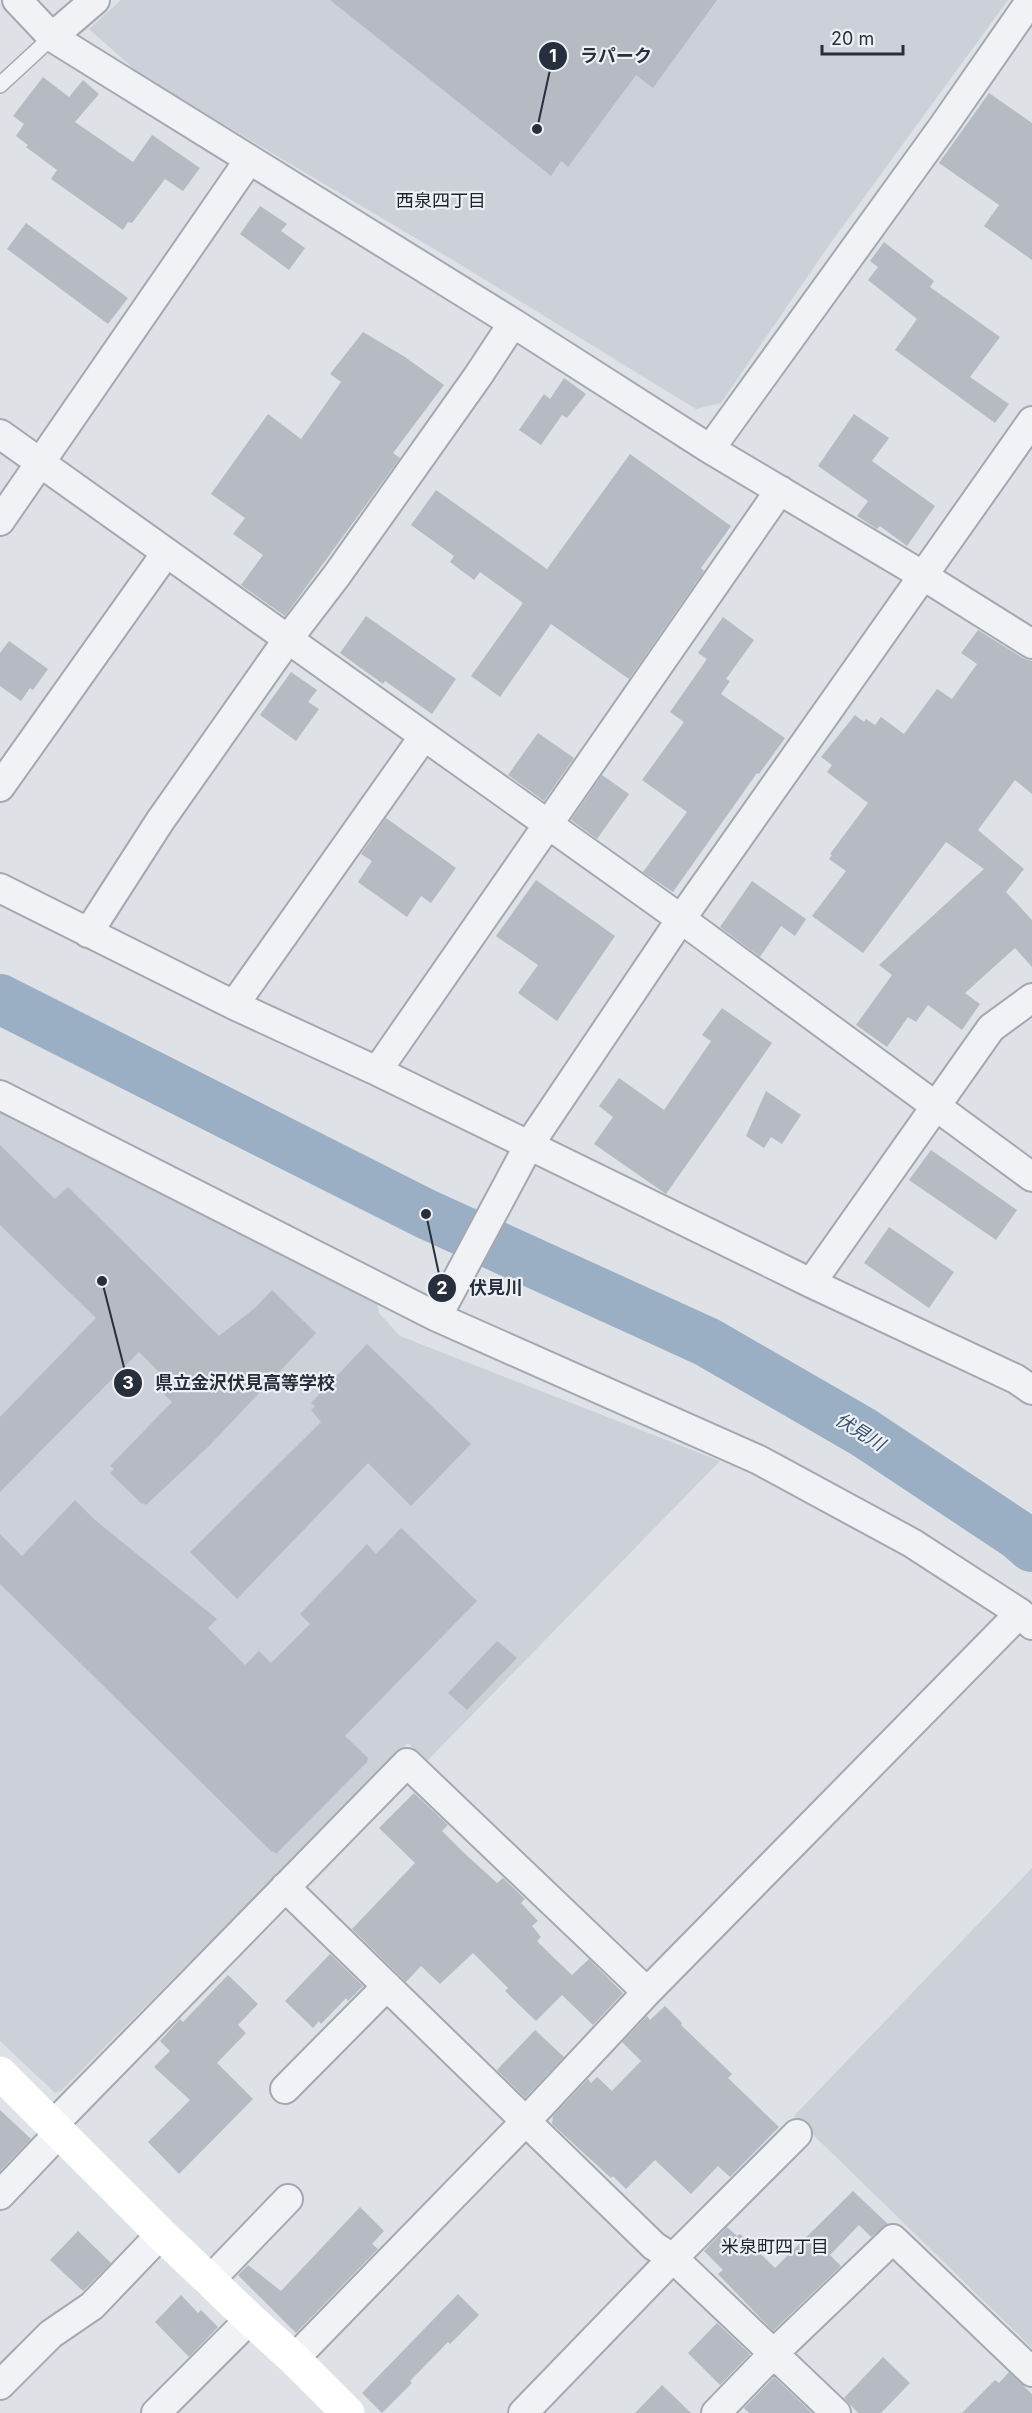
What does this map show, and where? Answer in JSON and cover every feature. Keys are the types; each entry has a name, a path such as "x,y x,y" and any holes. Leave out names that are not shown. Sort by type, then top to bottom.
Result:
{"street":[{"path":"16,0 52,37 513,323 710,449 922,575 1032,644"},
{"path":"52,37 95,0"},
{"path":"710,449 942,128 1031,0"},
{"path":"0,521 249,160"},
{"path":"88,933 160,821 513,323"},
{"path":"441,1309 523,1153 681,919 1032,421"},
{"path":"0,434 681,919 1032,1177"},
{"path":"377,1071 546,824 780,490"},
{"path":"0,788 166,553"},
{"path":"234,1005 424,736"},
{"path":"0,888 234,1005 377,1071 523,1153 811,1283 1016,1379 1032,1390"},
{"path":"811,1283 991,1028 1032,998"},
{"path":"0,1095 759,1460 912,1543 1026,1619 647,1992 526,2121 294,2359"},
{"path":"0,2194 56,2129 285,1887 407,1763 647,1992"},
{"path":"285,1887 654,2247 673,2258 836,2413"},
{"path":"285,2089 387,1986"},
{"path":"0,2073 209,2281 294,2359 342,2411"},
{"path":"523,2413 796,2134"},
{"path":"209,2281 288,2199"},
{"path":"0,2385 51,2334 92,2306 161,2234"},
{"path":"716,2413 773,2354 893,2239 1032,2372"},
{"path":"156,2413 250,2319"}],"lane":[{"path":"0,85 52,37"}],"shaded area":[{"path":"121,0 1008,0 827,248 721,403 696,409 456,262 142,76 89,29"},
{"path":"0,1107 376,1298 379,1313 400,1336 720,1461 427,1761 408,1743 62,2090 55,2093 0,2041"},
{"path":"1032,1868 1032,2348 794,2116"}],"building":[{"path":"330,0 717,0 653,88 636,75 568,167 561,161 551,176"},
{"path":"43,77 69,97 83,80 99,94 75,122 133,162 152,135 200,168 183,191 165,179 132,223 128,222 123,230 51,179 57,170 26,147 28,145 16,136 24,124 13,116"},
{"path":"989,93 1032,123 1032,260 984,226 999,205 939,163"},
{"path":"260,206 287,224 281,231 305,248 289,270 240,234"},
{"path":"26,223 128,298 108,324 7,249"},
{"path":"884,242 934,281 930,287 1000,337 970,377 1009,404 995,423 895,350 917,319 868,280 878,267 870,261"},
{"path":"363,332 405,357 444,385 393,453 400,458 285,616 241,585 263,555 233,534 245,518 211,494 268,414 301,439 341,382 330,374"},
{"path":"564,378 586,394 567,418 562,415 541,445 519,430 544,394 550,399"},
{"path":"854,414 889,438 872,461 935,506 907,546 880,526 877,529 857,516 868,501 818,466"},
{"path":"630,454 731,526 701,568 704,571 629,679 551,624 500,697 471,676 523,603 480,572 474,580 450,562 454,556 411,525 436,490 547,569"},
{"path":"366,616 456,679 432,714 385,681 383,684 340,653"},
{"path":"723,617 754,640 726,679 730,681 721,694 785,738 759,774 757,773 673,892 643,872 687,812 642,780 684,722 670,712 707,659 698,653"},
{"path":"978,630 1023,658 1032,661 1032,794 1015,780 978,830 1024,869 1006,892 1032,920 1032,967 1015,948 965,993 980,1004 962,1030 928,1005 916,1022 908,1017 887,1047 856,1025 892,975 879,965 984,869 946,842 863,953 812,916 846,871 829,859 832,855 830,854 868,803 827,772 832,765 821,757 855,715 864,722 866,719 875,725 881,717 904,734 937,689 952,699 977,664 961,653"},
{"path":"9,641 48,669 33,690 30,688 21,701 0,686 0,653"},
{"path":"291,672 317,690 308,702 319,709 296,741 260,715"},
{"path":"538,733 574,758 544,801 508,775"},
{"path":"602,775 629,794 597,839 571,820"},
{"path":"386,818 456,868 431,903 421,896 407,917 358,882 372,861 361,854"},
{"path":"536,880 615,936 557,1021 518,993 538,965 496,936"},
{"path":"752,881 806,919 795,936 781,926 760,957 720,927"},
{"path":"722,1008 772,1043 666,1194 594,1144 613,1117 599,1106 619,1078 664,1110 711,1041 702,1035"},
{"path":"766,1091 801,1115 782,1144 771,1137 764,1148 746,1136"},
{"path":"0,1145 55,1199 68,1187 219,1336 255,1308 272,1290 316,1333 209,1446 146,1505 142,1504 110,1473 114,1469 110,1466 172,1402 162,1392 170,1383 139,1352 0,1492 0,1417 96,1318 0,1225"},
{"path":"931,1150 1017,1210 996,1240 909,1180"},
{"path":"889,1227 954,1272 929,1308 864,1263"},
{"path":"367,1344 471,1444 411,1506 368,1463 237,1599 190,1552 321,1422 311,1410 315,1406 311,1403"},
{"path":"75,1500 95,1520 217,1619 208,1628 245,1665 259,1651 271,1663 310,1624 300,1614 367,1544 376,1554 401,1528 477,1601 345,1736 368,1758 367,1762 276,1854 0,1584 0,1534 22,1556"},
{"path":"497,1641 517,1658 467,1710 448,1693"},
{"path":"414,1793 448,1825 442,1831 463,1852 497,1883 503,1878 525,1899 521,1903 538,1921 532,1926 541,1937 537,1941 552,1956 572,1975 589,1959 623,1993 593,2025 562,1995 536,2021 505,1991 508,1988 473,1953 440,1984 421,1966 406,1982 352,1929 415,1863 379,1828"},
{"path":"330,1954 363,1986 348,2001 346,1998 321,2024 319,2021 313,2028 285,2001"},
{"path":"228,1975 258,2004 238,2025 246,2033 217,2063 253,2099 179,2174 148,2142 190,2100 154,2067 170,2051 160,2041 180,2019 183,2022"},
{"path":"665,2006 682,2023 681,2025 732,2074 728,2078 779,2127 730,2177 718,2166 691,2194 655,2160 626,2189 552,2124 553,2116 588,2079 591,2083 597,2077 612,2091 641,2061 622,2042 647,2016 650,2020"},
{"path":"535,2030 564,2057 525,2098 497,2070"},
{"path":"0,2110 31,2139 0,2171"},
{"path":"853,2191 888,2224 871,2237 859,2225 830,2255 841,2266 773,2331 718,2274 723,2270 704,2251 727,2227 737,2236 740,2234 775,2268"},
{"path":"360,2207 384,2231 372,2244 378,2249 296,2333 238,2275 248,2265 281,2291"},
{"path":"78,2231 111,2263 83,2291 50,2260"},
{"path":"458,2294 479,2315 450,2344 448,2342 382,2413 362,2393"},
{"path":"181,2295 198,2313 201,2310 218,2327 189,2357 155,2322"},
{"path":"717,2323 750,2354 720,2385 688,2353"},
{"path":"883,2357 910,2383 881,2413 858,2413 844,2398"},
{"path":"1009,2372 1032,2394 1032,2413 962,2413 995,2380 999,2383"},
{"path":"774,2377 812,2413 749,2413 744,2408"},
{"path":"662,2385 691,2413 635,2413"}],"waterway":[{"name":"伏見川","path":"0,999 426,1214 707,1342 863,1432 1018,1535 1032,1547"}],"place":[{"name":"ラパーク","path":"537,129"},
{"name":"伏見川","path":"426,1214"},
{"name":"県立金沢伏見高等学校","path":"102,1281"}],"district":[{"name":"西泉四丁目","path":"441,201"},
{"name":"米泉町四丁目","path":"775,2247"}]}
